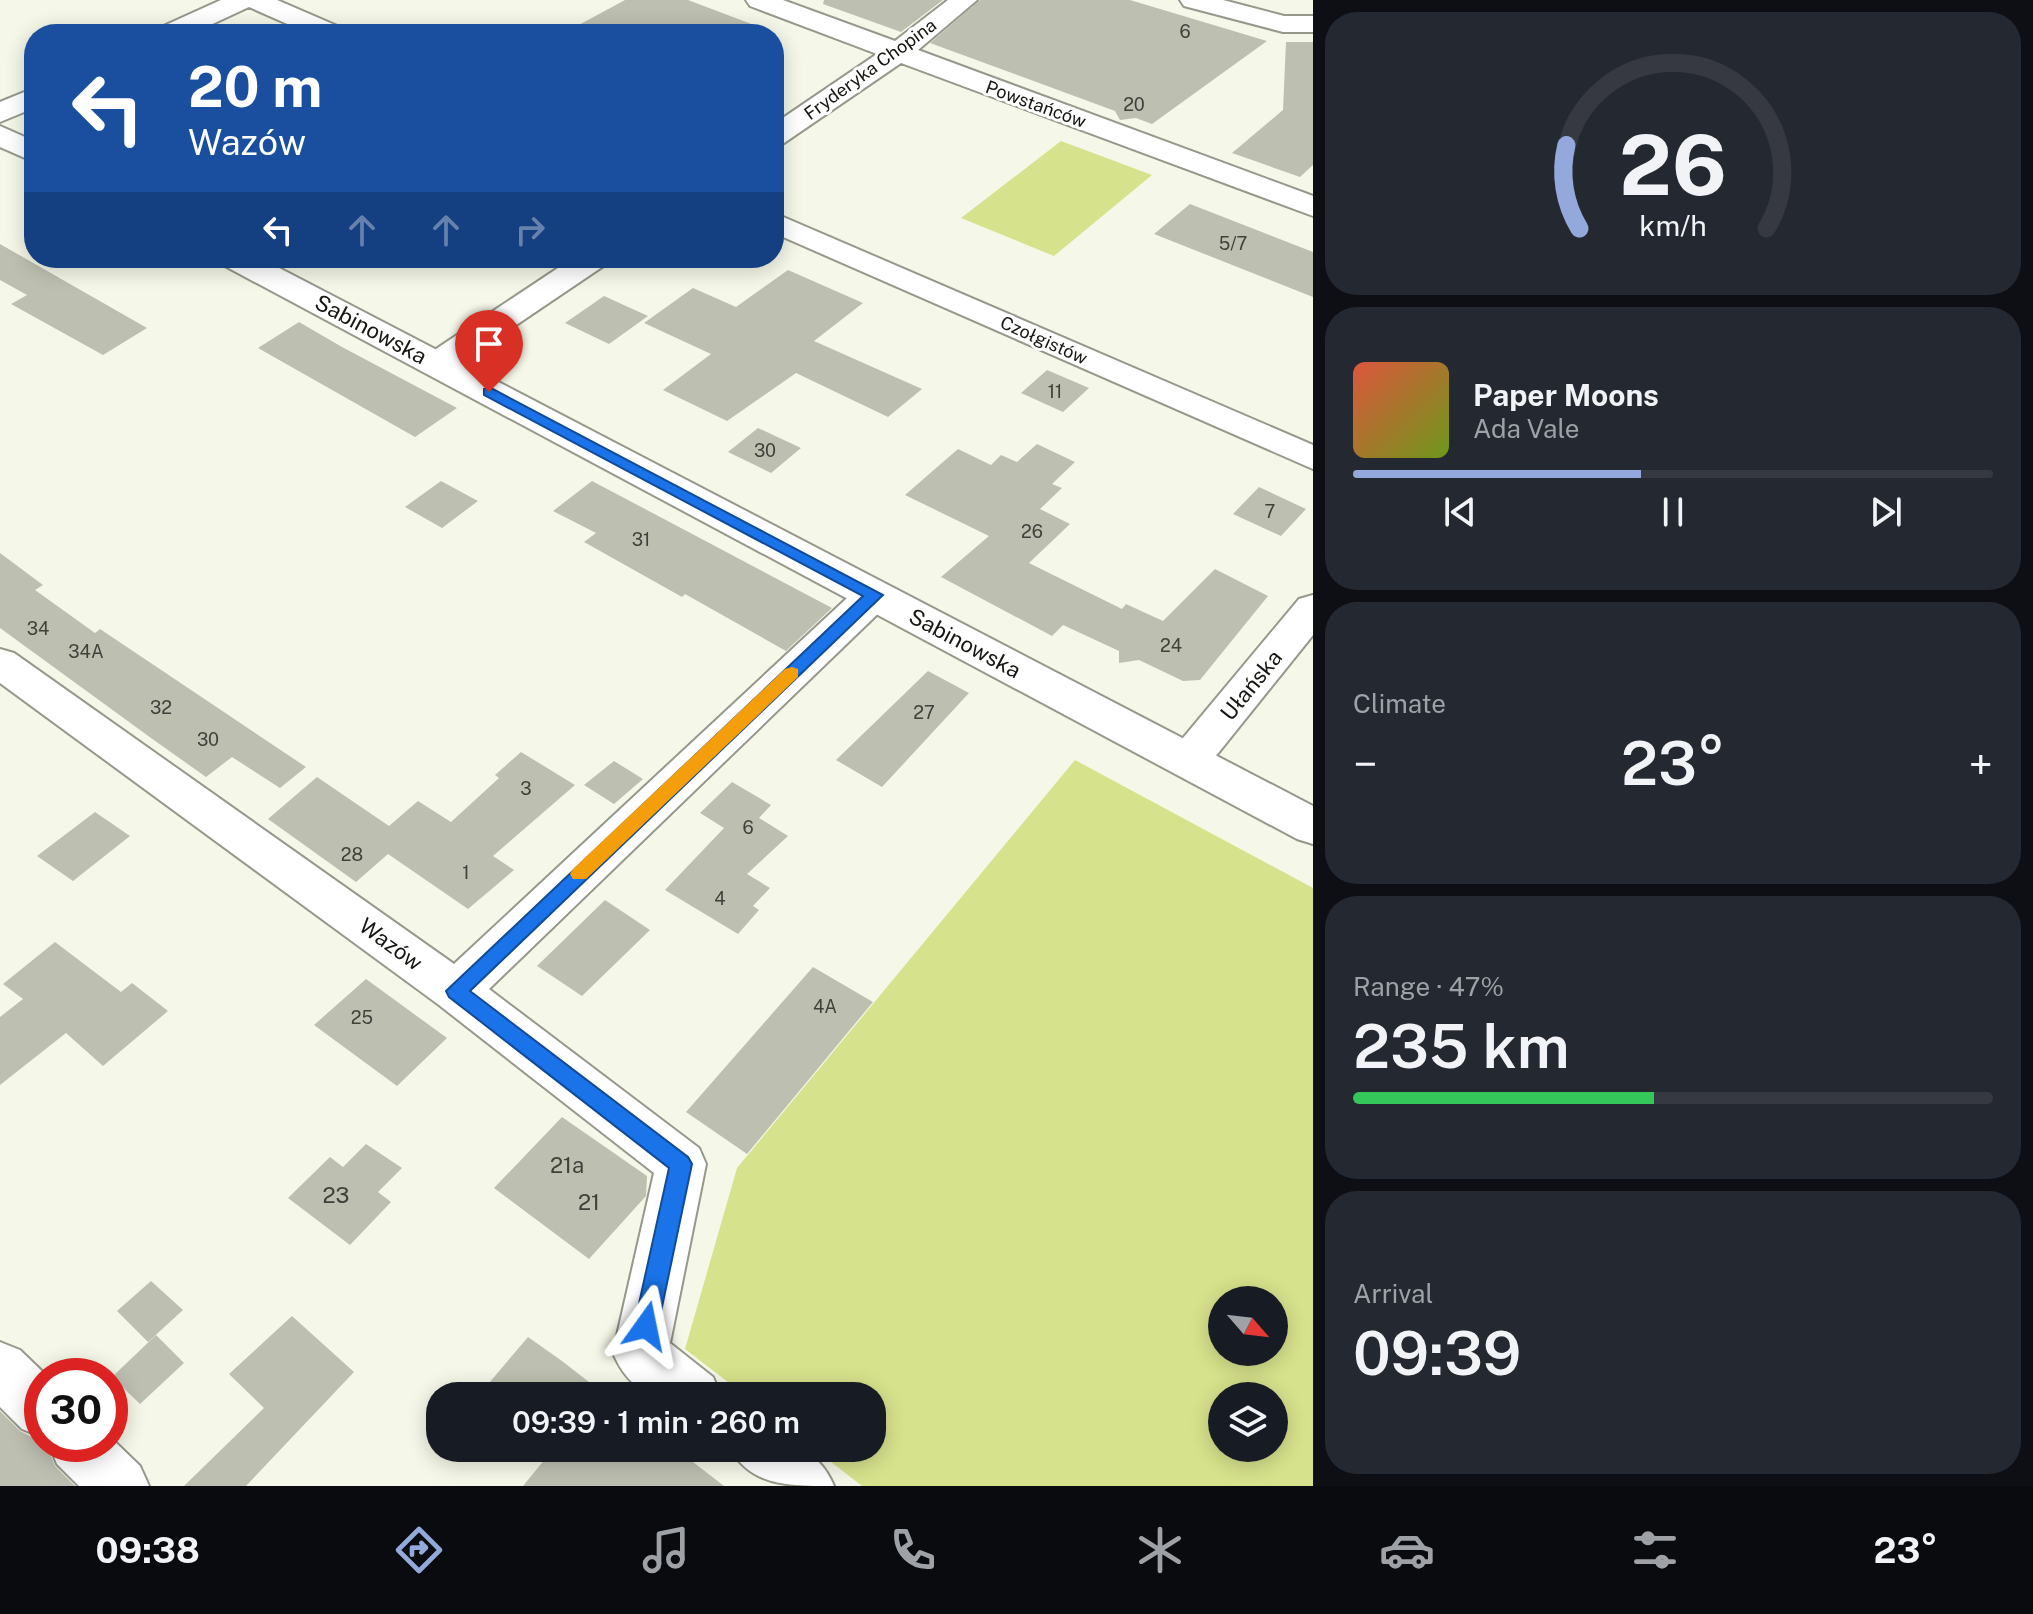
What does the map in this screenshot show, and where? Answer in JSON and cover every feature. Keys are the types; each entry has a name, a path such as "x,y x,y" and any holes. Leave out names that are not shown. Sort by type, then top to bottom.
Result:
{"street":[{"path":"190,24 242,0"},
{"path":"255,0 309,24"},
{"name":"Powstańców","path":"759,0 1313,207"},
{"name":"Fryderyka Chopina","path":"784,130 898,52 964,0"},
{"path":"1193,0 1275,22 1313,24"},
{"path":"0,113 24,102"},
{"path":"0,135 24,148"},
{"name":"Czołgistów","path":"784,226 1313,458"},
{"name":"Sabinowska","path":"254,268 1313,827"},
{"path":"436,364 579,268"},
{"path":"456,991 874,595"},
{"name":"Ułańska","path":"1188,761 1313,608"},
{"name":"Wazów","path":"0,663 456,991 681,1164 640,1353 676,1382"},
{"path":"0,1369 24,1392"},
{"path":"95,1462 120,1486"},
{"path":"775,1462 805,1486"}],"green space":[{"path":"1061,141 1152,175 1054,256 961,218"},
{"path":"1075,760 1313,888 1313,1486 862,1486 831,1462 886,1462 886,1382 728,1382 685,1349 737,1168"}],"building":[{"path":"625,0 688,0 751,24 581,24"},
{"path":"824,0 943,0 901,32 823,4"},
{"path":"980,0 1130,0 1267,41 1152,124 1136,118 1120,120 1115,111 930,43"},
{"path":"1286,42 1313,42 1313,165 1300,177 1232,153 1283,110"},
{"path":"1190,204 1313,252 1313,297 1154,234"},
{"path":"0,244 24,258 24,268 42,268 147,328 103,355 11,304 27,295 0,280"},
{"path":"788,270 863,303 814,341 922,389 888,417 796,373 727,421 663,390 711,354 644,323 693,288 736,307"},
{"path":"604,296 648,316 609,344 565,323"},
{"path":"299,322 457,408 415,437 258,348"},
{"path":"1047,370 1089,388 1063,412 1021,393"},
{"path":"758,428 801,448 771,473 728,452"},
{"path":"1037,444 1075,462 1052,484 1062,488 1040,509 1070,524 1029,563 1122,609 1126,604 1163,621 1215,569 1268,596 1200,680 1183,681 1139,660 1119,663 1119,651 1063,625 1052,636 941,577 989,536 905,495 958,449 991,465 1001,455 1017,462"},
{"path":"441,481 478,501 442,528 405,507"},
{"path":"592,481 832,608 786,651 685,594 682,597 584,542 596,533 553,511"},
{"path":"1259,487 1306,509 1281,536 1233,514"},
{"path":"0,553 43,585 35,590 95,633 100,629 306,767 280,788 232,757 206,777 0,628"},
{"path":"928,671 969,693 882,787 836,760"},
{"path":"521,752 575,785 493,856 514,870 468,909 388,854 356,882 268,819 317,777 389,826 418,801 451,822 499,778 495,775"},
{"path":"614,761 643,779 614,804 584,785"},
{"path":"732,782 771,805 759,818 788,836 747,874 770,888 753,906 759,910 738,934 665,890 724,828 700,813"},
{"path":"95,812 130,836 73,881 37,856"},
{"path":"605,900 650,930 582,996 537,966"},
{"path":"55,942 121,992 132,983 168,1011 103,1066 66,1033 0,1085 0,1017 23,999 3,984"},
{"path":"813,967 873,1002 747,1154 686,1112"},
{"path":"366,979 447,1038 397,1086 314,1025"},
{"path":"562,1117 647,1176 646,1196 589,1259 494,1188"},
{"path":"366,1144 402,1168 378,1192 391,1202 350,1245 288,1198 330,1157 343,1167"},
{"path":"151,1281 183,1310 148,1342 117,1311"},
{"path":"292,1316 354,1372 246,1486 184,1486 264,1408 229,1374"},
{"path":"156,1335 184,1363 140,1404 128,1392 128,1362"},
{"path":"528,1337 589,1382 490,1382"},
{"path":"0,1411 24,1433 24,1462 53,1462 75,1486 0,1486"},
{"path":"543,1462 693,1462 724,1486 523,1486"}],"slow traffic":[{"path":"579,874 792,673"}],"route":[{"path":"489,392 874,595 456,991 681,1164 646,1326"}]}
